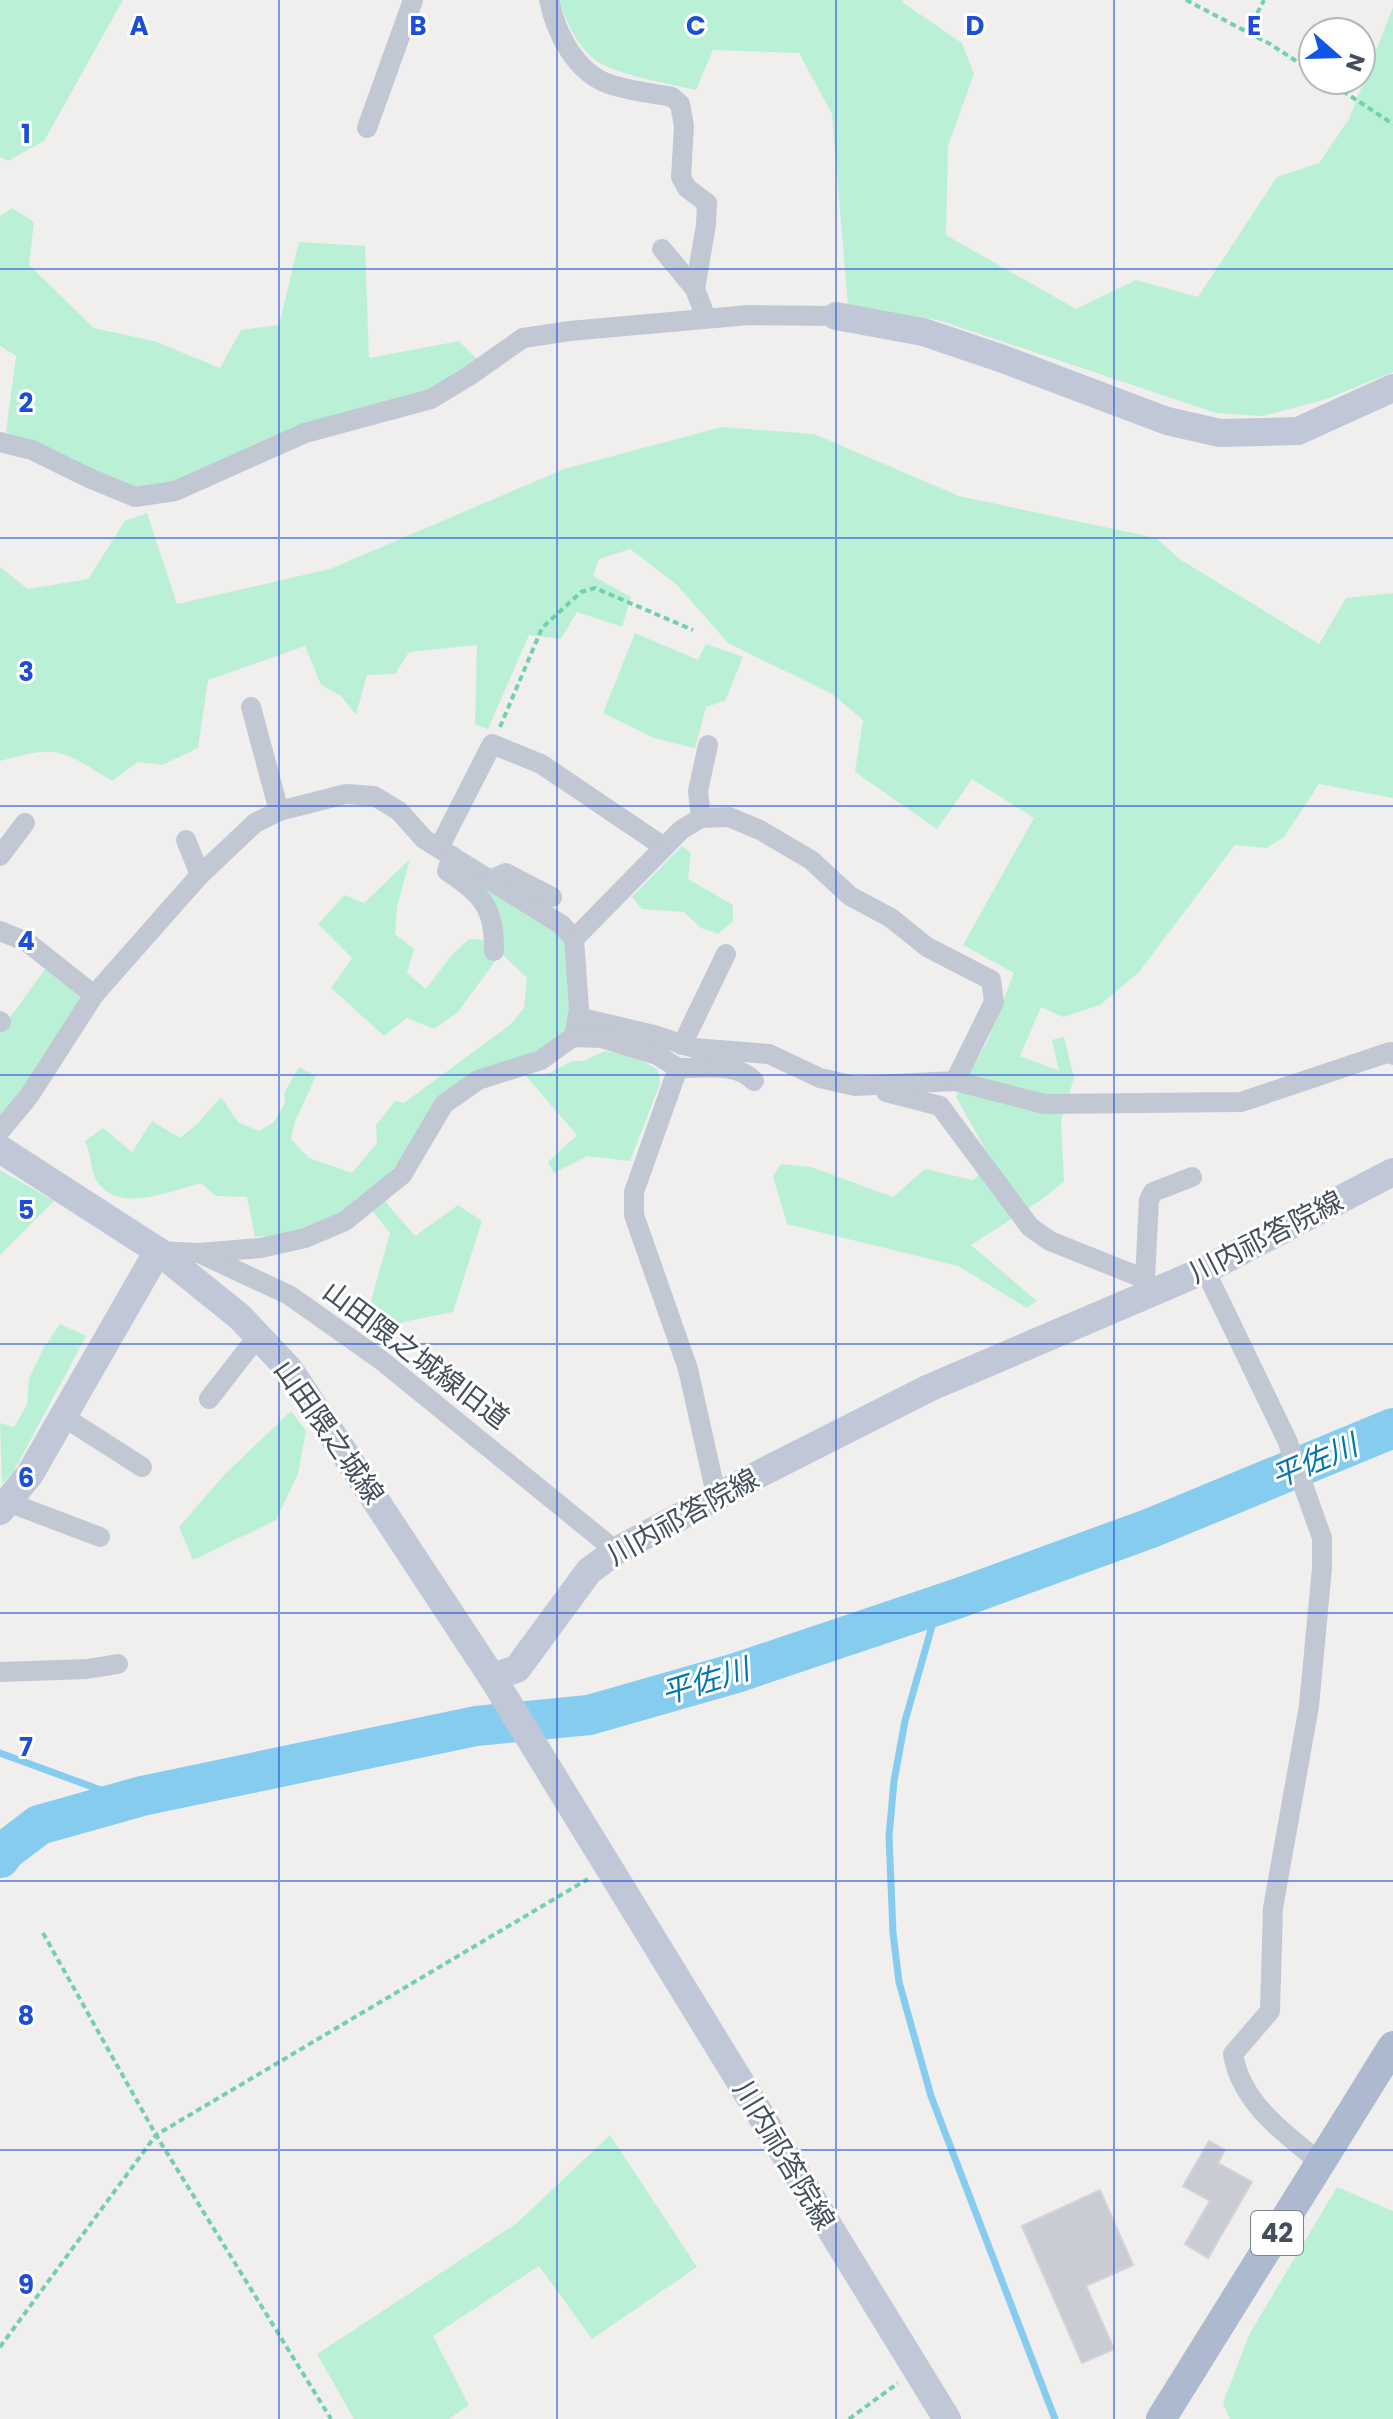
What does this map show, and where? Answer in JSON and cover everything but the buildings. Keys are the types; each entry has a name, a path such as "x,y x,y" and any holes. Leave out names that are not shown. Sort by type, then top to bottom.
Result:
{"main road":[{"path":"836,316 923,332 1167,421 1220,433 1298,431 1393,388"},
{"name":"山田隈之城線","path":"0,1149 158,1251 240,1317 289,1369 499,1689"},
{"name":"川内祁答院線","path":"947,2419 499,1689 589,1571 616,1551 929,1388 1149,1285 1205,1270 1393,1172"},
{"path":"4,1507 30,1474 158,1251"},
{"name":"42","path":"1161,2419 1393,2046"}],"street":[{"path":"367,128 413,0"},
{"path":"549,0 555,27 578,62 607,84 672,97 680,104 684,126 681,177 687,188 707,203 695,289"},
{"path":"662,249 695,289 706,318"},
{"path":"0,442 32,450 135,497 175,491 305,433 431,399 523,338 706,318 836,316"},
{"path":"251,707 279,811"},
{"path":"494,951 494,928 487,907 474,890 447,871 446,852 492,744 541,764 664,847"},
{"path":"701,818 698,791 708,745"},
{"path":"0,1131 29,1096 94,995 200,875 255,823 279,811 346,794 374,796 399,811 424,839 562,925 574,939 579,1009 575,1027 541,1060 478,1080 444,1104 402,1175 345,1221 305,1238 261,1248 199,1253"},
{"path":"574,939 681,830 701,818 729,817 760,830 811,860 850,896 891,918 927,947 991,980 994,1002 955,1081"},
{"path":"0,856 25,823"},
{"path":"186,840 200,875"},
{"path":"490,880 506,873 552,897"},
{"path":"0,931 27,942 94,995"},
{"path":"682,1045 726,954"},
{"path":"575,1027 654,1035 694,1048 769,1054 820,1078 909,1096 940,1106 1030,1227 1050,1241 1149,1285 1149,1200 1153,1192 1192,1177"},
{"path":"575,1027 657,1055 678,1068 734,1069 746,1073 754,1081"},
{"path":"855,1086 955,1081 1044,1104 1241,1102 1390,1052 1393,1055"},
{"path":"678,1068 634,1192 634,1215 688,1369 717,1499"},
{"name":"山田隈之城線旧道","path":"158,1251 199,1253 289,1295 381,1360 616,1551"},
{"path":"1205,1270 1287,1440 1322,1538 1309,1706 1273,1908 1270,2011 1233,2054 1236,2073 1269,2121 1321,2163"},
{"path":"209,1399 258,1336"},
{"path":"64,1417 142,1467"},
{"path":"4,1507 100,1537"},
{"path":"0,1672 87,1669 118,1664"}],"path":[{"path":"1186,0 1248,31 1297,62"},
{"path":"1248,31 1264,0"},
{"path":"1350,96 1393,124"},
{"path":"492,744 542,628 581,592 595,588 693,630"},
{"path":"0,2347 156,2135 608,1868"},
{"path":"43,1933 156,2135 331,2419"},
{"path":"849,2419 916,2370"}],"green space":[{"path":"0,0 123,0 44,141 8,161 0,157"},
{"path":"558,0 903,0 962,43 974,74 948,146 946,235 1076,309 1136,280 1198,297 1277,177 1319,163 1349,119 1358,96 1377,96 1377,48 1393,7 1393,372 1327,399 1263,416 1216,413 938,320 848,306 832,114 799,53 713,50 696,90 603,65 587,53 568,24"},
{"path":"12,208 34,222 29,265 94,328 154,341 220,368 241,330 279,325 299,242 365,246 369,358 459,341 478,360 426,392 175,483 136,489 6,432 16,356 0,346 0,216"},
{"path":"722,427 814,434 959,496 1156,538 1181,560 1319,644 1346,598 1393,593 1393,798 1319,784 1284,837 1267,848 1235,845 1139,972 1100,1005 1063,1017 1041,1007 1020,1056 1059,1071 1052,1040 1064,1037 1074,1078 1061,1120 1064,1182 971,1245 1037,1301 1027,1308 958,1266 787,1224 773,1176 781,1164 811,1167 893,1197 925,1169 973,1180 992,1161 956,1097 987,1042 1014,973 963,945 1034,818 972,779 937,829 855,772 863,720 832,694 728,643 676,584 630,549 599,559 593,576 631,597 622,627 577,612 561,639 529,635 488,729 475,724 477,645 409,652 395,674 367,675 356,715 341,696 321,685 305,646 208,680 198,748 162,765 138,762 112,781 82,762 59,753 35,753 0,761 0,567 28,589 88,579 125,521 147,513 177,604 330,569 564,469"},
{"path":"635,633 698,660 706,644 743,657 725,701 706,707 695,748 654,738 603,713"},
{"path":"682,846 691,853 688,879 733,905 733,921 718,934 701,928 684,912 642,909 632,897"},
{"path":"410,859 397,907 395,934 414,949 407,973 426,989 450,957 469,939 489,940 483,882 568,939 574,1007 568,1034 536,1058 475,1077 401,1161 351,1211 291,1235 255,1237 247,1197 216,1196 201,1183 144,1198 116,1196 104,1189 95,1178 85,1141 103,1128 132,1152 152,1121 180,1138 221,1097 238,1122 259,1131 274,1122 285,1103 284,1093 299,1067 316,1076 295,1122 291,1139 309,1158 352,1173 377,1143 376,1125 395,1101 404,1103 511,1024 524,1008 527,978 501,953 458,1012 434,1029 407,1018 384,1036 331,988 352,958 318,924 345,895 364,903"},
{"path":"46,968 87,996 0,1118 0,1031"},
{"path":"605,1051 638,1058 658,1070 660,1084 630,1161 587,1156 554,1173 548,1162 577,1135 525,1075 550,1073 572,1061 583,1061"},
{"path":"0,1170 54,1201 0,1255"},
{"path":"382,1198 415,1236 458,1205 482,1221 453,1312 403,1322 381,1343 369,1308 390,1233 370,1208"},
{"path":"60,1324 86,1336 14,1471 2,1484 0,1423 14,1427 27,1405 29,1379 43,1349"},
{"path":"291,1411 306,1431 298,1474 276,1520 193,1560 179,1527 225,1474"},
{"path":"610,2135 697,2267 592,2339 539,2266 433,2336 469,2405 449,2419 354,2419 317,2354 517,2223"},
{"path":"1337,2187 1393,2211 1393,2419 1230,2419 1223,2403 1250,2333"}],"waterway":[{"name":"平佐川","path":"0,1858 39,1825 142,1796 476,1726 589,1715 736,1673 959,1598 1151,1528 1393,1428"},
{"path":"938,1605 905,1721 894,1781 889,1836 893,1933 899,1982 931,2096 1055,2419"},
{"path":"0,1753 128,1800"}]}
